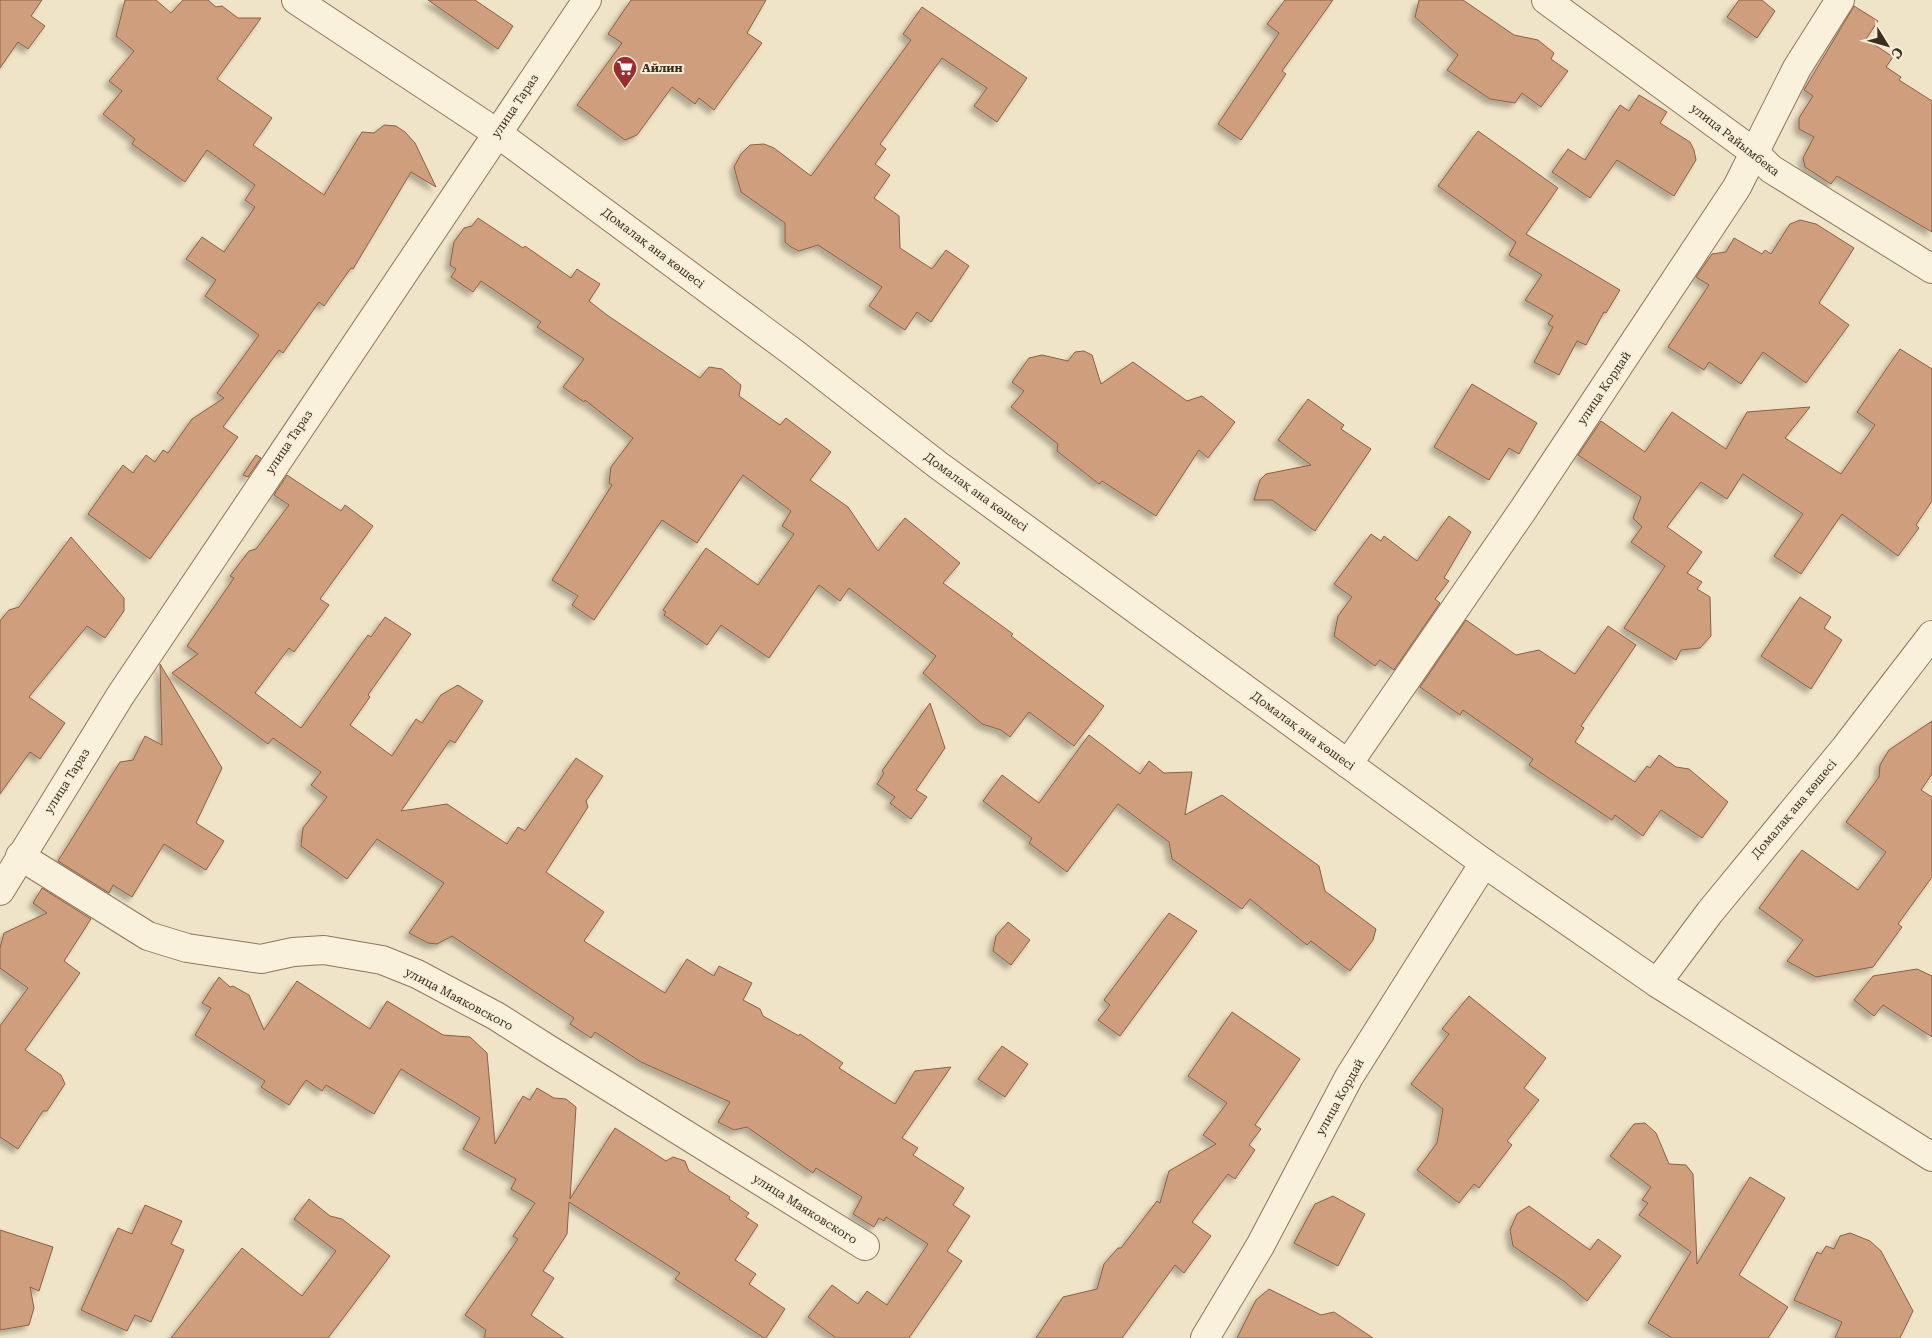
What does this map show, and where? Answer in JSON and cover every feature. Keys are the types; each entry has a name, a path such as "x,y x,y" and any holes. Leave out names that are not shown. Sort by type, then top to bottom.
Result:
{"street":[{"name":"Домалақ ана көшесі","path":"296,0 497,133 794,353 938,465 1484,863 1657,984 1932,1157"},
{"name":"улица Тараз","path":"0,891 120,696 587,0"},
{"name":"улица Райымбека","path":"1546,0 1755,153 1770,169 1932,270"},
{"name":"улица Кордай","path":"1348,764 1525,507 1737,187 1797,68 1840,0"},
{"name":"Домалақ ана көшесі","path":"1657,984 1710,912 1845,748 1932,636"},
{"name":"улица Маяковского","path":"20,856 148,936 187,948 261,959 293,952 324,950 382,960 417,974 496,1016 865,1246"},
{"name":"улица Кордай","path":"1205,1338 1260,1246 1349,1077 1484,863"}],"building":[{"path":"0,0 42,0 31,16 45,26 28,49 18,42 0,68"},
{"path":"125,0 156,0 171,13 183,0 208,0 216,7 222,6 238,18 261,18 217,79 272,118 253,145 324,195 362,132 374,133 384,125 396,126 405,132 415,143 436,187 411,172 353,269 351,268 324,306 319,302 283,353 279,350 223,427 238,437 150,559 88,514 123,465 133,473 146,455 155,462 163,450 168,453 192,419 224,398 217,393 259,335 205,296 216,280 186,259 202,237 224,252 255,207 245,200 255,185 207,150 185,182 132,144 135,139 103,114 122,91 109,81 134,51 116,36"},
{"path":"428,0 475,0 513,26 498,49"},
{"path":"631,0 766,0 747,33 762,43 714,110 699,98 695,104 672,87 637,135 625,140 577,105 622,43 608,34"},
{"path":"1285,0 1333,0 1282,71 1286,74 1241,140 1218,124 1279,33 1267,24"},
{"path":"1419,0 1463,0 1514,35 1538,40 1554,53 1551,59 1568,71 1541,107 1522,93 1515,103 1490,99 1447,70 1458,55 1415,17"},
{"path":"1739,0 1762,0 1775,11 1757,38 1727,17"},
{"path":"1854,6 1878,21 1866,39 1893,57 1886,67 1901,77 1899,80 1932,101 1932,232 1837,176 1831,184 1805,167 1803,158 1814,137 1799,129 1799,118 1813,96 1804,90"},
{"path":"922,7 1027,78 997,122 974,106 987,88 942,58 880,144 886,149 875,164 890,175 874,198 899,216 900,248 932,269 946,250 969,266 931,322 917,312 905,330 869,306 882,287 818,245 799,251 785,242 785,223 741,192 734,167 741,154 750,145 764,144 774,148 811,176 911,40 903,34"},
{"path":"1639,95 1667,112 1660,123 1690,142 1694,150 1696,160 1674,196 1617,160 1590,198 1552,172 1568,149 1585,160 1620,105 1629,111"},
{"path":"1478,131 1558,188 1526,234 1620,290 1606,313 1604,312 1586,345 1577,341 1559,375 1534,362 1553,327 1548,324 1553,316 1525,300 1542,275 1509,255 1516,242 1438,186"},
{"path":"478,218 523,248 525,246 571,278 577,269 600,284 589,301 607,315 700,378 709,367 722,369 741,385 739,396 780,425 786,418 831,452 810,480 848,507 878,551 905,518 960,563 943,583 1013,634 1011,636 1104,706 1074,746 1029,712 1010,737 1001,730 982,724 923,673 936,656 849,588 840,601 819,585 769,658 721,625 707,645 664,615 666,612 663,610 706,548 758,585 794,534 782,526 791,511 743,475 697,543 662,520 594,620 572,605 578,596 552,580 612,485 609,483 611,467 633,438 585,400 584,402 563,387 584,359 537,327 541,322 481,281 473,292 451,277 456,269 450,265 454,242 464,228 472,226"},
{"path":"1800,220 1816,224 1854,248 1819,303 1849,325 1806,383 1763,352 1741,384 1709,362 1704,370 1668,347 1709,285 1696,277 1712,254 1726,252 1734,238 1762,254 1765,250 1771,254 1790,224"},
{"path":"1900,349 1932,369 1932,501 1916,525 1919,528 1898,556 1842,514 1801,574 1774,556 1803,514 1743,474 1727,499 1701,482 1667,527 1702,552 1687,573 1702,582 1697,589 1710,597 1711,636 1700,648 1681,650 1676,660 1624,628 1665,566 1631,542 1642,527 1633,518 1641,497 1578,455 1601,421 1645,452 1672,412 1726,449 1747,412 1810,407 1785,438 1841,474 1875,425 1857,412"},
{"path":"1084,351 1092,355 1101,384 1133,362 1187,401 1202,396 1235,422 1208,458 1199,450 1156,516 1102,481 1099,484 1057,451 1058,444 1011,407 1024,391 1012,382 1029,358 1042,355 1068,361 1075,352"},
{"path":"1472,384 1537,423 1519,454 1509,448 1489,480 1434,447"},
{"path":"1308,399 1344,425 1341,429 1371,449 1315,531 1272,500 1254,500 1260,480 1266,474 1311,465 1278,440"},
{"path":"256,455 261,458 248,477 243,475"},
{"path":"287,475 341,511 345,505 373,526 320,599 329,605 294,652 289,648 255,693 301,728 368,635 371,637 385,617 411,634 368,695 370,697 350,725 392,756 416,719 422,723 441,695 458,685 483,701 455,743 450,740 401,811 447,804 507,844 518,827 525,831 576,758 603,776 586,801 588,807 546,872 604,912 584,941 665,993 687,959 714,976 719,966 752,983 743,1000 760,1009 763,1016 799,1036 800,1034 843,1063 839,1068 895,1104 915,1071 951,1067 902,1138 918,1148 913,1155 964,1188 953,1205 970,1216 947,1251 962,1261 909,1338 836,1338 808,1317 832,1285 858,1304 867,1291 887,1305 928,1244 886,1217 884,1221 879,1218 874,1227 853,1214 862,1197 816,1168 813,1173 747,1127 734,1130 718,1122 730,1102 641,1062 595,1032 591,1038 570,1024 574,1018 452,936 437,944 428,943 409,933 444,883 377,839 347,879 301,846 303,828 327,797 311,785 321,772 273,738 268,744 172,673 198,654 187,646 234,578 230,576 249,551 256,549 289,505 274,495"},
{"path":"1449,516 1471,532 1444,578 1449,581 1435,599 1440,603 1394,670 1380,660 1375,666 1334,636 1338,616 1352,597 1334,584 1371,534 1381,541 1384,536 1417,561"},
{"path":"71,537 124,598 124,611 105,638 87,626 29,697 65,723 40,759 30,752 0,794 0,621 9,610 19,607"},
{"path":"1800,597 1831,617 1824,628 1842,640 1811,689 1761,656"},
{"path":"1466,620 1516,655 1539,650 1575,674 1608,626 1636,645 1581,726 1584,728 1575,742 1635,782 1647,766 1650,768 1659,755 1676,767 1689,769 1728,802 1702,838 1661,810 1643,836 1615,815 1612,820 1529,765 1533,759 1463,710 1460,715 1420,687"},
{"path":"160,664 222,768 196,823 224,841 206,870 164,844 132,897 113,885 109,893 58,861 120,762 133,760 145,736 162,745"},
{"path":"930,703 945,748 916,790 927,797 911,819 890,803 895,797 877,784 884,773 882,771"},
{"path":"1932,721 1932,774 1921,790 1932,797 1932,877 1898,924 1902,927 1873,967 1816,977 1787,961 1803,940 1759,908 1802,850 1858,890 1886,852 1846,822 1879,777 1880,765 1889,750"},
{"path":"1089,735 1140,774 1149,761 1164,773 1192,772 1185,815 1222,795 1319,866 1325,891 1376,929 1373,940 1350,971 1311,941 1307,945 1250,899 1242,909 1172,859 1169,842 1118,804 1067,872 1029,843 1032,838 983,801 1002,775 1039,803"},
{"path":"42,888 91,919 64,961 80,973 25,1050 61,1075 65,1084 47,1111 43,1111 18,1149 0,1137 0,1026 28,988 0,968 0,948 4,933 47,913 33,903"},
{"path":"1169,913 1197,931 1120,1036 1098,1020 1110,1005 1104,1000"},
{"path":"1008,922 1030,940 1011,965 993,951 996,936"},
{"path":"1917,969 1932,976 1932,1037 1883,1005 1874,1016 1854,1000 1873,976"},
{"path":"219,977 230,987 233,986 249,995 264,1030 297,981 370,1029 387,1001 443,1035 470,1037 487,1053 495,1144 523,1096 530,1100 537,1088 554,1098 566,1099 576,1107 570,1199 615,1128 666,1161 673,1157 685,1161 689,1171 730,1197 729,1199 749,1213 746,1217 758,1225 735,1260 756,1274 749,1284 785,1309 766,1338 764,1338 675,1279 680,1273 569,1202 567,1234 543,1271 554,1278 531,1315 564,1338 484,1338 486,1330 465,1315 518,1239 513,1236 535,1203 511,1189 516,1179 463,1149 480,1118 401,1069 374,1114 326,1085 322,1091 306,1080 289,1105 261,1087 265,1081 195,1035 211,1008 202,1003"},
{"path":"1469,996 1546,1058 1524,1088 1539,1100 1507,1141 1512,1145 1479,1188 1474,1184 1459,1203 1417,1170 1437,1143 1443,1109 1411,1084 1449,1034 1442,1029"},
{"path":"1232,1012 1300,1059 1255,1125 1261,1129 1249,1145 1255,1150 1235,1179 1228,1174 1192,1222 1211,1236 1184,1273 1175,1265 1122,1338 1036,1338 1063,1297 1097,1289 1104,1264 1118,1248 1121,1248 1157,1201 1160,1203 1169,1171 1216,1144 1203,1135 1227,1103 1188,1076"},
{"path":"1002,1046 1028,1064 1005,1097 978,1079"},
{"path":"1645,1123 1656,1133 1669,1164 1686,1165 1693,1174 1697,1264 1750,1177 1785,1198 1739,1275 1788,1307 1768,1338 1672,1338 1648,1323 1691,1252 1639,1215 1648,1203 1642,1200 1651,1187 1610,1156 1634,1124"},
{"path":"1333,1196 1365,1214 1338,1266 1294,1243 1315,1204"},
{"path":"309,1199 330,1216 342,1219 390,1256 328,1338 171,1338 242,1248 302,1296 336,1251 294,1219"},
{"path":"145,1205 182,1221 171,1244 184,1250 151,1322 135,1315 127,1331 81,1310 118,1228 132,1234"},
{"path":"1529,1206 1590,1250 1598,1239 1621,1256 1587,1301 1565,1282 1513,1246 1510,1230 1517,1214"},
{"path":"0,1230 53,1247 39,1291 30,1287 34,1308 29,1325 0,1330"},
{"path":"1850,1233 1870,1241 1881,1251 1913,1311 1900,1338 1835,1338 1842,1322 1794,1300 1817,1252 1821,1254 1826,1246 1834,1249 1840,1236"},
{"path":"1269,1289 1321,1315 1334,1312 1373,1338 1237,1338 1256,1300"}],"place":[{"name":"Айлин","path":"625,89"}]}
